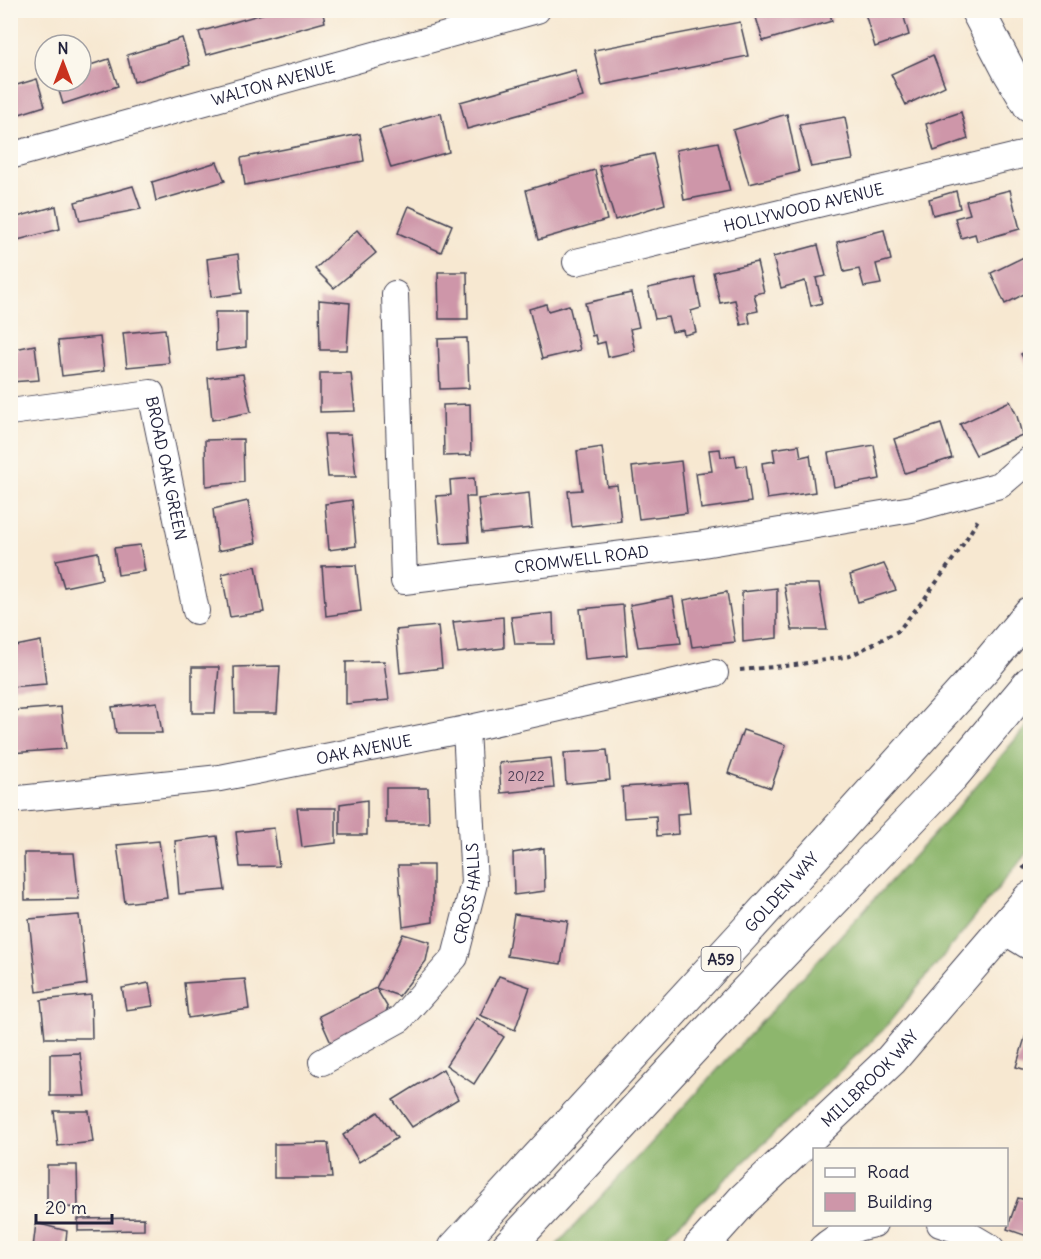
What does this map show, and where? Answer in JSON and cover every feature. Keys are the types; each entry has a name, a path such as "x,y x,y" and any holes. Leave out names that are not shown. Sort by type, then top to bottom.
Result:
{"main road":[{"path":"977,10 1030,106"},
{"name":"GOLDEN WAY","path":"455,1248 740,938 984,668 1030,613"},
{"name":"A59","path":"507,1248 717,1022 953,775 1030,683"},
{"name":"MILLBROOK WAY","path":"700,1248 743,1200 891,1060 1030,898"}],"street":[{"name":"WALTON AVENUE","path":"10,156 537,10"},
{"name":"HOLLYWOOD AVENUE","path":"576,262 1030,153"},
{"name":"CROMWELL ROAD","path":"395,294 404,581 697,545 912,509 1000,484 1030,459"},
{"name":"BROAD OAK GREEN","path":"10,412 151,393 196,611"},
{"name":"OAK AVENUE","path":"10,800 220,778 466,729 715,673"},
{"name":"CROSS HALLS","path":"322,1062 400,1019 455,957 474,884 466,729"},
{"path":"1002,930 1030,947"},
{"path":"822,1248 830,1241 864,1226"},
{"path":"946,1226 964,1232 991,1248"}],"path":[{"path":"715,673 795,665 849,656 898,631 958,551 1000,484"}],"green space":[{"path":"1030,722 1030,849 883,1030 668,1234 658,1248 554,1248 953,813"}],"building":[{"path":"276,10 322,10 325,22 206,55 199,32"},
{"path":"768,10 829,10 832,21 763,41 755,14"},
{"path":"864,10 902,10 909,35 875,47"},
{"path":"740,22 748,56 602,85 594,50"},
{"path":"182,38 190,65 134,82 127,55"},
{"path":"933,55 945,86 906,105 891,74"},
{"path":"109,59 118,86 63,104 60,93 93,93 93,64"},
{"path":"575,70 583,97 467,129 460,102"},
{"path":"33,80 33,93 41,93 45,106 10,117 10,87"},
{"path":"961,112 968,139 934,151 926,124"},
{"path":"441,113 449,152 391,168 379,130"},
{"path":"787,114 799,172 749,184 733,130"},
{"path":"845,117 853,160 811,167 799,125"},
{"path":"360,134 364,161 245,185 241,158"},
{"path":"718,142 730,191 684,200 676,150"},
{"path":"653,154 665,204 615,220 599,166"},
{"path":"217,162 225,181 156,201 152,182"},
{"path":"595,170 607,220 538,240 526,190"},
{"path":"133,186 141,209 80,221 75,202"},
{"path":"1010,190 1020,229 977,241 975,234 961,238 955,218 970,214 966,201"},
{"path":"956,191 960,208 933,215 929,199"},
{"path":"56,206 60,229 10,242 10,219"},
{"path":"409,206 452,225 441,252 398,233"},
{"path":"357,230 376,253 334,288 315,269"},
{"path":"884,230 891,260 876,264 881,284 864,287 859,269 844,272 837,242"},
{"path":"818,245 826,276 816,278 822,303 811,306 805,281 781,288 773,257"},
{"path":"238,254 242,293 211,297 207,259"},
{"path":"1030,254 1030,291 1005,304 991,273"},
{"path":"757,262 764,292 754,294 758,311 748,313 750,323 741,325 735,300 720,303 713,272"},
{"path":"438,272 467,272 468,319 439,319"},
{"path":"695,278 701,308 691,311 696,332 684,335 683,330 672,332 668,317 655,319 648,288"},
{"path":"631,293 639,327 630,329 635,351 608,357 605,342 597,344 595,335 592,336 585,303"},
{"path":"319,300 350,303 347,350 320,350"},
{"path":"546,304 548,311 569,305 580,350 542,359 529,309"},
{"path":"215,312 246,312 246,347 216,351"},
{"path":"165,329 169,363 127,367 123,333"},
{"path":"100,337 104,371 62,376 58,341"},
{"path":"467,338 469,388 440,389 438,339"},
{"path":"35,345 39,380 10,382 10,350"},
{"path":"1030,349 1030,370 1021,354"},
{"path":"320,373 351,373 355,411 320,412"},
{"path":"243,374 251,412 212,420 208,378"},
{"path":"1010,401 1022,435 976,455 960,424"},
{"path":"470,404 471,455 444,456 443,405"},
{"path":"941,424 952,458 905,473 894,439"},
{"path":"324,434 351,434 356,477 328,477"},
{"path":"243,439 244,482 206,486 205,440"},
{"path":"799,445 801,457 810,455 815,492 767,499 762,463 775,461 773,449"},
{"path":"874,445 880,479 834,487 828,453"},
{"path":"602,447 607,486 617,485 621,521 572,527 568,491 582,490 577,451"},
{"path":"720,449 721,457 735,455 737,467 746,465 751,502 701,509 696,473 712,471 709,450"},
{"path":"681,461 687,513 639,519 632,467"},
{"path":"474,478 475,497 466,497 469,542 440,544 436,496 451,495 450,480"},
{"path":"529,493 532,528 482,533 478,499"},
{"path":"352,500 356,546 329,550 325,504"},
{"path":"248,501 256,543 218,551 213,509"},
{"path":"140,545 145,571 118,575 114,548"},
{"path":"98,552 102,579 64,587 56,560"},
{"path":"884,564 896,590 858,602 850,575"},
{"path":"356,565 361,611 326,616 322,566"},
{"path":"256,566 264,612 230,617 222,574"},
{"path":"784,584 819,584 827,630 792,630"},
{"path":"777,588 777,638 743,642 742,592"},
{"path":"727,592 735,642 692,647 684,600"},
{"path":"673,597 681,643 638,647 630,605"},
{"path":"623,605 627,655 585,659 580,609"},
{"path":"553,613 554,644 515,644 511,617"},
{"path":"503,617 504,648 458,653 453,622"},
{"path":"438,626 442,668 400,673 396,630"},
{"path":"41,641 46,684 10,687 10,647"},
{"path":"384,661 389,700 346,704 346,662"},
{"path":"280,666 277,713 235,713 234,667"},
{"path":"192,667 219,667 215,713 192,713"},
{"path":"157,702 162,733 116,733 112,707"},
{"path":"61,707 66,749 10,753 10,711"},
{"path":"743,730 786,745 771,788 728,773"},
{"path":"607,750 610,780 566,784 564,753"},
{"path":"551,758 554,788 501,793 499,763"},
{"path":"687,783 690,813 677,814 678,834 657,836 656,816 624,818 622,787"},
{"path":"386,788 428,788 429,823 386,823"},
{"path":"367,800 367,835 340,835 340,804"},
{"path":"297,808 336,808 336,843 302,847"},
{"path":"274,828 279,866 240,867 236,832"},
{"path":"217,836 225,890 179,894 175,841"},
{"path":"159,841 167,898 125,903 117,845"},
{"path":"544,848 545,891 514,895 513,853"},
{"path":"24,853 74,853 79,899 25,900"},
{"path":"398,865 433,865 433,922 403,927"},
{"path":"514,914 568,921 561,964 507,956"},
{"path":"79,915 87,984 37,992 29,919"},
{"path":"403,934 430,942 426,961 399,996 376,988"},
{"path":"499,976 530,987 515,1030 480,1015"},
{"path":"245,979 249,1009 188,1018 184,983"},
{"path":"149,983 153,1006 126,1010 122,988"},
{"path":"376,988 388,1008 377,1027 331,1043 319,1016"},
{"path":"91,995 92,1038 45,1038 41,1000"},
{"path":"477,1018 504,1037 474,1084 446,1065"},
{"path":"1028,1028 1030,1029 1030,1071 1016,1067"},
{"path":"80,1053 85,1096 50,1096 50,1054"},
{"path":"443,1069 458,1099 412,1127 393,1100"},
{"path":"54,1111 89,1111 93,1142 58,1146"},
{"path":"378,1112 397,1138 359,1162 343,1135"},
{"path":"328,1143 332,1178 274,1178 274,1144"},
{"path":"47,1165 77,1165 78,1207 47,1208"},
{"path":"1018,1198 1030,1201 1030,1237 1007,1229"},
{"path":"144,1218 144,1230 78,1231 78,1219"},
{"path":"36,1223 67,1231 65,1248 33,1248"}]}
